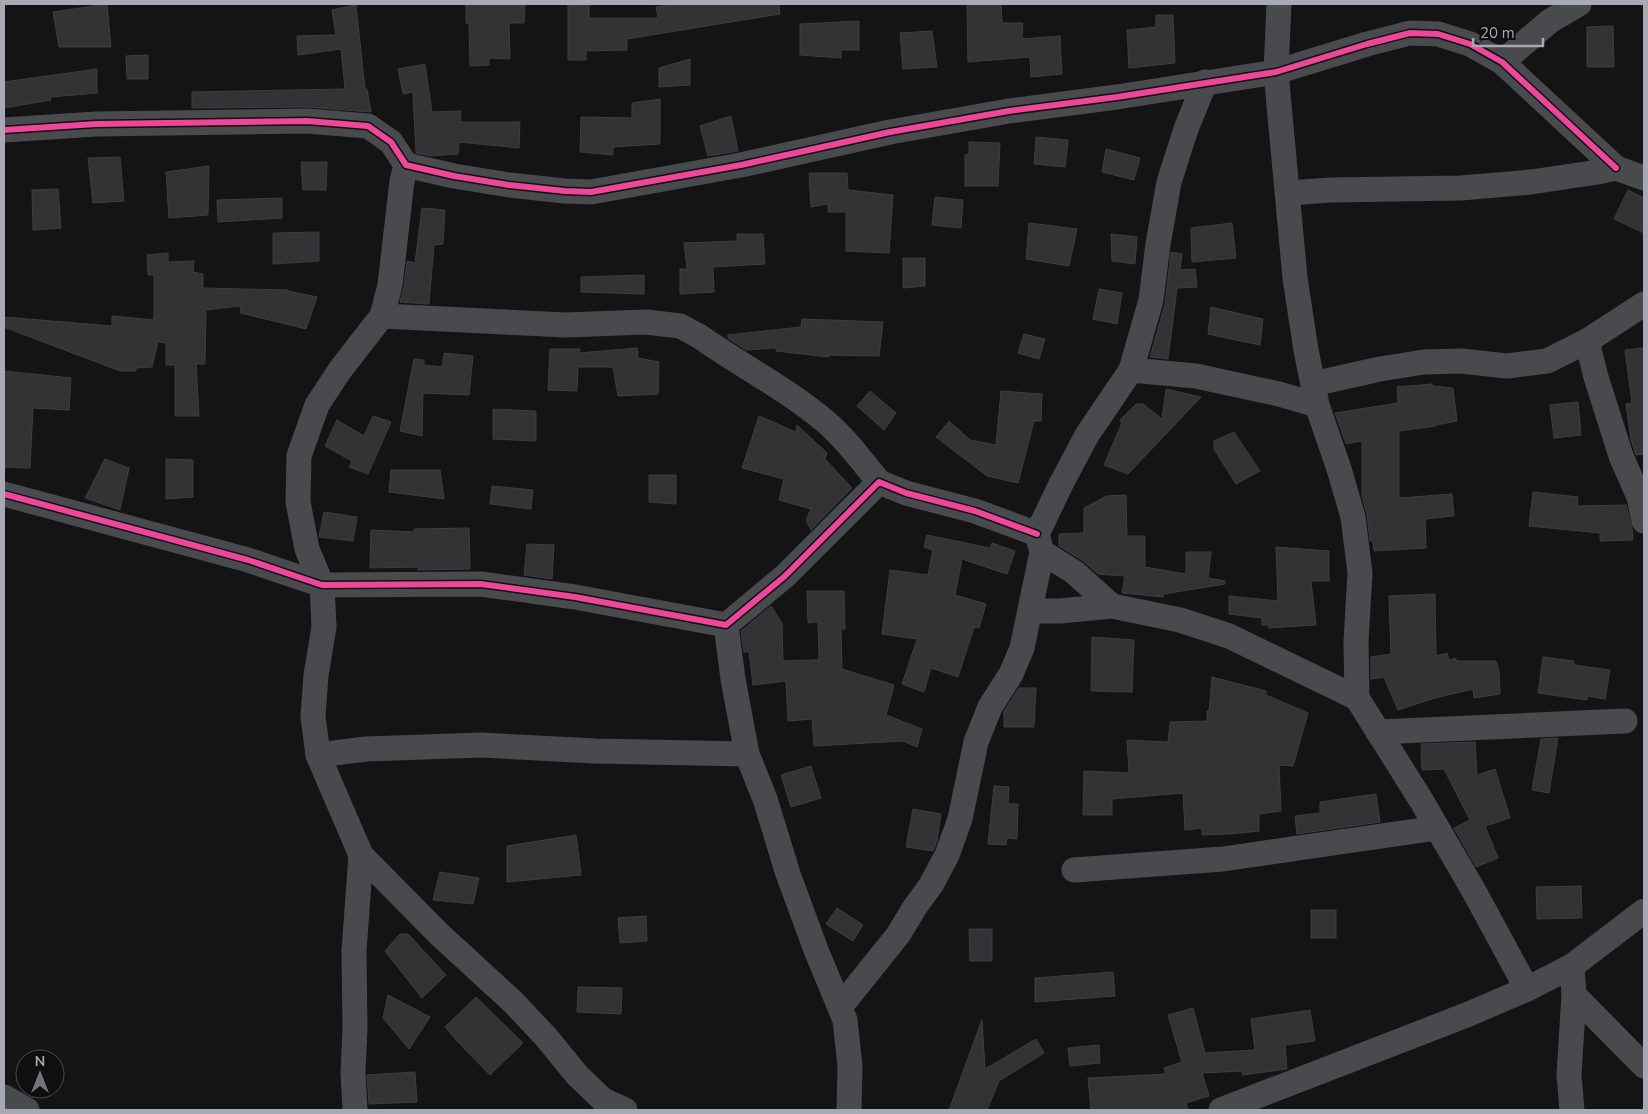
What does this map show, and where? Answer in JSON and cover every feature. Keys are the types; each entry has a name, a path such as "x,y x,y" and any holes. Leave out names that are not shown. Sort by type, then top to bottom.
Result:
{"street":[{"path":"1279,4 1276,72 1295,278 1315,394 1353,517 1360,573 1356,641 1357,698 1437,828 1527,989"},
{"path":"1502,62 1550,21 1579,4"},
{"path":"4,130 96,124 307,120 368,126 391,142 406,165 454,176 565,191 591,192 741,165 890,132 1009,111 1117,97 1276,72 1367,44 1410,34 1438,34 1470,44 1502,62 1616,168 1644,178"},
{"path":"841,1006 898,936 931,885 947,855 960,819 976,742 990,707 1011,674 1022,648 1030,611 1040,543 1061,484 1087,435 1131,370 1151,300 1158,244 1169,182 1186,129 1205,82"},
{"path":"406,165 402,181 390,285 382,316 340,370 317,404 299,456 298,502 307,549 322,585 324,627 316,675 313,717 318,755 361,855 439,934 513,1002 546,1037 577,1075 598,1105 625,1110"},
{"path":"1288,193 1331,190 1461,188 1530,182 1616,168"},
{"path":"1131,370 1196,376 1279,394 1315,394 1380,369 1424,362 1461,361 1507,366 1547,361 1587,341 1644,304"},
{"path":"382,316 566,325 646,322 680,326 699,336 806,406 828,423 849,445 879,482 906,493 975,511 1040,543 1112,606"},
{"path":"1587,341 1596,377 1622,456 1639,497 1644,522"},
{"path":"4,494 248,560 322,585 481,584 575,597 726,625 785,576 879,482"},
{"path":"1030,611 1060,611 1112,606 1180,620 1229,636 1357,698"},
{"path":"726,625 733,679 747,754 765,799 788,874 816,950 841,1006 845,1020 850,1066 849,1110"},
{"path":"1378,732 1625,721"},
{"path":"318,755 366,749 481,745 595,751 747,754"},
{"path":"1074,870 1223,859 1437,828"},
{"path":"354,1110 354,951 361,855"},
{"path":"1220,1110 1469,1014 1527,989 1572,966 1644,910"},
{"path":"1572,966 1574,995 1569,1075 1572,1110"},
{"path":"1574,995 1644,1066"},
{"path":"4,1096 27,1110"}],"building":[{"path":"107,4 111,47 59,47 53,12"},
{"path":"466,4 525,4 524,23 509,23 510,59 489,58 489,65 470,66 469,23 466,23"},
{"path":"568,4 589,4 589,18 658,18 656,7 678,4 779,4 780,14 627,39 627,50 586,51 586,60 568,60"},
{"path":"967,4 1001,4 1002,23 1023,23 1022,39 1060,36 1062,74 1031,77 1030,57 968,62"},
{"path":"356,5 365,89 367,89 371,112 307,107 192,108 192,92 345,89 341,49 298,55 297,36 336,35 332,10"},
{"path":"1156,15 1173,15 1175,63 1129,68 1127,30 1156,27"},
{"path":"859,21 859,50 841,50 841,58 800,55 800,24"},
{"path":"1613,26 1614,67 1587,67 1587,27"},
{"path":"932,31 937,67 903,69 900,33"},
{"path":"148,55 148,79 127,79 126,56"},
{"path":"690,59 690,85 659,87 659,68"},
{"path":"425,64 432,112 461,111 460,122 520,122 519,148 459,142 458,154 431,156 416,153 413,92 403,94 398,69"},
{"path":"97,69 97,93 50,97 51,100 4,108 4,82"},
{"path":"660,99 660,144 613,147 613,155 580,152 581,117 632,118 632,103"},
{"path":"731,116 738,151 708,156 700,126"},
{"path":"1036,137 1068,140 1065,167 1034,164"},
{"path":"969,142 1000,143 998,186 965,186 965,155 969,154"},
{"path":"1106,149 1140,158 1134,180 1102,172"},
{"path":"120,157 124,201 93,203 88,158"},
{"path":"301,162 327,162 326,190 303,190"},
{"path":"209,166 208,215 169,218 166,172"},
{"path":"809,173 847,173 848,190 893,195 889,253 846,251 846,212 828,212 828,204 811,207"},
{"path":"58,189 61,228 33,230 32,190"},
{"path":"1628,190 1644,198 1644,233 1614,219"},
{"path":"935,197 963,200 961,228 932,225"},
{"path":"282,198 282,218 218,222 217,200"},
{"path":"422,208 445,210 443,244 434,245 429,304 400,302 407,261 415,263"},
{"path":"1029,223 1077,229 1069,266 1026,259"},
{"path":"1232,223 1236,258 1192,262 1191,228"},
{"path":"319,232 319,261 273,264 273,233"},
{"path":"737,234 763,234 765,264 713,267 714,292 680,294 680,269 687,269 684,243 737,241"},
{"path":"1111,234 1137,237 1135,264 1112,261"},
{"path":"1171,252 1182,254 1180,270 1195,269 1197,287 1177,288 1168,359 1150,357 1165,304"},
{"path":"168,253 168,262 194,261 193,272 203,274 203,288 288,290 317,297 306,329 241,313 240,306 206,310 205,364 196,364 199,416 175,416 175,365 166,365 166,343 158,342 152,367 136,368 136,371 120,371 4,327 4,317 112,326 112,316 154,320 154,275 148,275 147,255"},
{"path":"903,258 925,258 925,286 903,288"},
{"path":"644,275 644,294 581,292 581,277"},
{"path":"1099,289 1122,293 1117,324 1093,319"},
{"path":"1211,307 1263,319 1260,345 1208,334"},
{"path":"802,319 883,322 879,356 826,355 829,357 776,351 776,348 746,350 728,338 728,335 801,327"},
{"path":"1024,334 1045,339 1039,359 1018,353"},
{"path":"637,348 638,358 659,362 658,394 618,396 613,367 578,367 577,391 548,390 550,349 580,349 579,353"},
{"path":"1644,348 1644,454 1636,455 1631,440 1626,404 1632,403 1625,350"},
{"path":"444,353 473,356 469,395 423,393 422,436 400,431 414,359 424,360 424,365 442,367"},
{"path":"4,371 71,378 69,410 33,408 30,468 4,467"},
{"path":"1432,384 1432,386 1453,388 1457,421 1399,431 1399,498 1452,494 1454,516 1425,519 1426,548 1374,551 1373,541 1370,541 1367,515 1362,496 1362,441 1346,444 1335,413 1398,403 1397,387"},
{"path":"1166,389 1201,397 1128,474 1104,465 1122,423 1120,420 1136,404 1143,404 1162,419"},
{"path":"870,391 896,413 884,430 857,406"},
{"path":"1001,391 1042,394 1041,421 1034,421 1018,483 987,476 936,437 949,421 970,440 996,445"},
{"path":"1578,402 1581,435 1554,438 1550,405"},
{"path":"493,409 536,411 536,441 493,439"},
{"path":"373,416 391,422 368,474 349,467 352,461 325,446 337,420 364,436"},
{"path":"759,416 796,432 797,425 827,453 825,459 852,488 811,530 806,520 811,509 779,500 784,479 742,468"},
{"path":"1234,432 1260,471 1236,484 1214,449 1214,441"},
{"path":"105,459 129,468 120,510 85,498"},
{"path":"166,459 193,460 193,497 166,499"},
{"path":"391,470 440,470 444,499 389,492"},
{"path":"649,475 676,475 676,504 649,502"},
{"path":"492,486 533,490 531,509 490,504"},
{"path":"1533,492 1578,497 1577,506 1626,505 1633,540 1600,541 1600,533 1529,526"},
{"path":"1126,495 1127,536 1145,536 1145,567 1186,574 1186,552 1211,552 1208,578 1225,581 1225,584 1164,594 1163,597 1122,593 1125,576 1098,574 1082,560 1059,546 1059,534 1084,533 1084,508 1107,496"},
{"path":"324,512 357,517 353,541 319,537"},
{"path":"469,528 470,569 418,570 418,567 370,568 371,530 414,532 414,529"},
{"path":"927,535 990,548 992,543 1015,551 1007,574 962,559 955,595 986,604 979,628 974,627 958,677 931,668 924,692 902,684 917,639 882,634 890,570 928,575 933,550 924,547"},
{"path":"527,544 554,545 552,579 524,575"},
{"path":"1276,547 1329,551 1329,581 1311,581 1316,625 1269,628 1269,625 1262,625 1262,618 1229,614 1229,596 1278,601"},
{"path":"807,591 844,591 845,629 841,629 842,669 894,685 886,715 922,729 917,747 903,741 814,746 812,719 788,721 786,681 753,685 749,652 744,652 741,631 771,606 782,623 783,661 807,660 809,663 809,660 819,660 818,622 808,623"},
{"path":"1435,594 1436,656 1447,653 1449,660 1456,658 1456,661 1496,661 1499,671 1500,694 1474,698 1473,689 1435,698 1398,710 1384,677 1371,679 1371,657 1391,654 1389,596"},
{"path":"1092,637 1134,640 1132,692 1091,691"},
{"path":"1543,657 1574,661 1574,665 1610,670 1605,699 1587,696 1587,700 1538,693"},
{"path":"1212,677 1266,691 1266,695 1308,713 1293,766 1279,765 1281,811 1259,814 1259,831 1202,835 1202,828 1185,830 1183,793 1112,799 1112,815 1083,815 1084,771 1129,773 1127,740 1168,742 1170,722 1207,721"},
{"path":"1019,688 1036,688 1034,727 1004,727 1004,711"},
{"path":"1558,738 1549,793 1532,790 1541,739"},
{"path":"1475,742 1477,775 1495,769 1510,818 1485,826 1498,858 1476,867 1454,828 1470,820 1444,769 1422,770 1421,744"},
{"path":"811,766 821,798 791,807 781,775"},
{"path":"994,786 1009,787 1008,804 1018,804 1017,839 1007,838 1006,845 988,844"},
{"path":"1376,794 1380,822 1297,834 1295,816 1320,813 1320,802"},
{"path":"913,809 941,814 937,841 933,851 906,847"},
{"path":"576,835 581,875 507,882 507,846"},
{"path":"440,872 479,878 473,904 433,900"},
{"path":"1581,886 1582,918 1537,919 1536,887"},
{"path":"837,908 863,925 853,941 826,924"},
{"path":"1311,910 1336,910 1336,938 1311,938"},
{"path":"646,916 647,941 620,943 618,918"},
{"path":"969,929 992,929 992,961 970,961"},
{"path":"400,934 408,934 446,975 422,998 385,951"},
{"path":"1113,972 1115,996 1035,1002 1035,978"},
{"path":"578,987 622,988 621,1014 577,1012"},
{"path":"388,995 430,1017 409,1049 383,1018"},
{"path":"476,997 523,1043 490,1075 445,1027"},
{"path":"1193,1008 1205,1053 1255,1050 1251,1019 1310,1010 1315,1041 1285,1045 1287,1069 1243,1075 1242,1071 1202,1073 1209,1096 1186,1103 1188,1110 1091,1110 1088,1078 1166,1074 1164,1068 1182,1062 1168,1015"},
{"path":"982,1020 985,1069 1036,1039 1044,1053 999,1081 987,1110 949,1110"},
{"path":"1099,1045 1100,1063 1070,1066 1068,1048"},
{"path":"415,1072 417,1102 369,1104 367,1075"}],"cycle path":[{"path":"4,130 96,124 307,121 368,126 391,142 406,165 454,176 509,185 591,192 741,165 890,132 1009,111 1117,97 1276,72 1410,33 1438,34 1470,44 1502,62 1616,168"},
{"path":"4,494 248,560 322,585 481,584 575,597 726,625 785,576 879,482 906,493 975,511 1037,534"}]}
